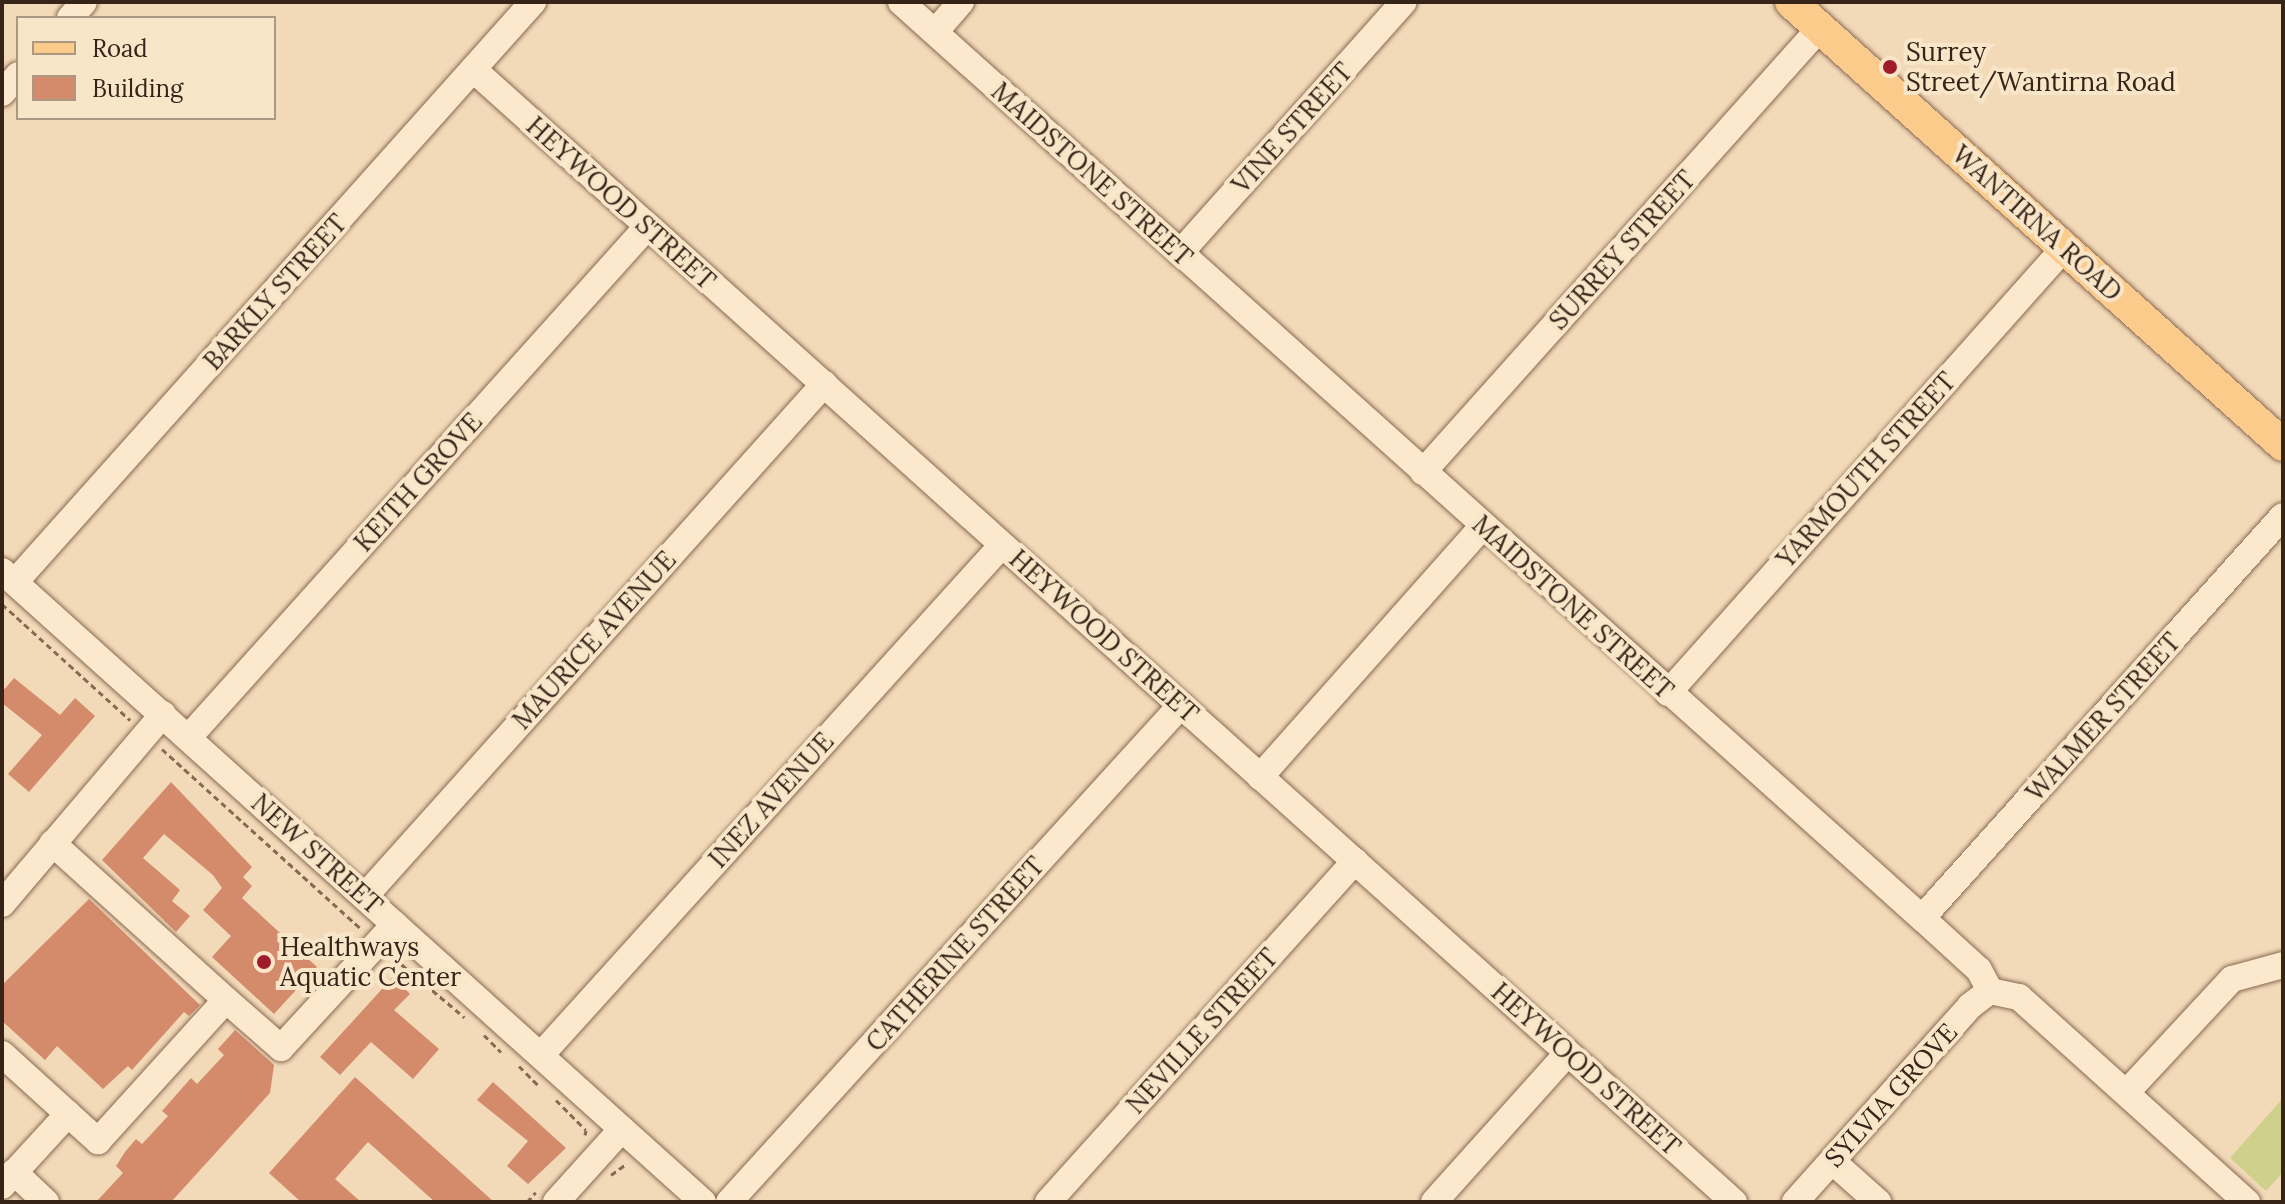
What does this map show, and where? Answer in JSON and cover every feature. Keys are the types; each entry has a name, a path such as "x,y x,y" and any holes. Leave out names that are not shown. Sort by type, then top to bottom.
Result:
{"main road":[{"name":"WANTIRNA ROAD","path":"1791,2 2283,445"}],"street":[{"name":"BARKLY STREET","path":"6,586 533,2"},
{"name":"MAIDSTONE STREET","path":"901,2 1922,918 1979,970 1990,991"},
{"path":"935,32 961,2"},
{"name":"VINE STREET","path":"1180,253 1404,2"},
{"name":"SURREY STREET","path":"1423,472 1820,28"},
{"name":"HEYWOOD STREET","path":"474,70 1734,1202"},
{"path":"2,93 16,77"},
{"name":"KEITH GROVE","path":"188,738 647,227"},
{"name":"YARMOUTH STREET","path":"1668,693 2064,248"},
{"name":"MAURICE AVENUE","path":"365,896 824,384"},
{"name":"WALMER STREET","path":"1922,918 2283,516"},
{"path":"1260,777 1483,526"},
{"name":"INEZ AVENUE","path":"529,1059 1002,545"},
{"name":"NEW STREET","path":"6,586 154,724 188,738 365,896 386,934 529,1059 622,1129 703,1202"},
{"name":"CATHERINE STREET","path":"729,1202 1181,705"},
{"path":"2,904 154,724"},
{"path":"52,843 281,1048 386,934"},
{"name":"NEVILLE STREET","path":"1048,1202 1355,861"},
{"path":"2126,1093 2232,979 2283,965"},
{"path":"1990,991 2019,997 2247,1202"},
{"name":"SYLVIA GROVE","path":"1795,1202 1970,1006 1990,991"},
{"path":"2,1054 98,1141 226,1000"},
{"path":"1434,1202 1567,1054"},
{"path":"46,1202 8,1179 68,1114"},
{"path":"556,1202 622,1129"},
{"path":"1832,1161 1878,1202"}],"path":[{"path":"6,586 386,934 457,1015 469,1019"},
{"path":"480,1030 488,1043 509,1055"},
{"path":"529,1059 522,1073 544,1087"},
{"path":"550,1093 586,1130"}],"green space":[{"path":"2283,1098 2283,1172 2266,1191 2230,1158"}],"building":[{"path":"14,678 60,715 75,698 95,716 29,792 8,774 42,735 2,703 2,692"},
{"path":"171,782 252,867 243,877 252,886 242,898 317,967 274,1014 212,957 231,936 203,910 222,888 213,875 164,834 143,858 180,890 172,901 190,916 176,932 102,860"},
{"path":"89,899 200,1005 189,1016 184,1012 132,1070 128,1066 103,1089 57,1046 45,1060 2,1021 2,985"},
{"path":"393,977 410,994 394,1010 439,1049 413,1079 371,1042 340,1075 320,1057"},
{"path":"235,1030 274,1065 270,1093 171,1202 96,1202 123,1173 116,1166 125,1152 136,1139 142,1144 168,1116 162,1111 191,1078 197,1084 224,1055 218,1049"},
{"path":"355,1077 494,1202 435,1202 368,1142 335,1179 361,1202 301,1202 269,1173"},
{"path":"493,1082 566,1148 528,1184 507,1166 528,1141 477,1100"}],"place":[{"name":"Surrey Street/Wantirna Road","path":"1890,67"},
{"name":"Healthways Aquatic Center","path":"264,962"}]}
